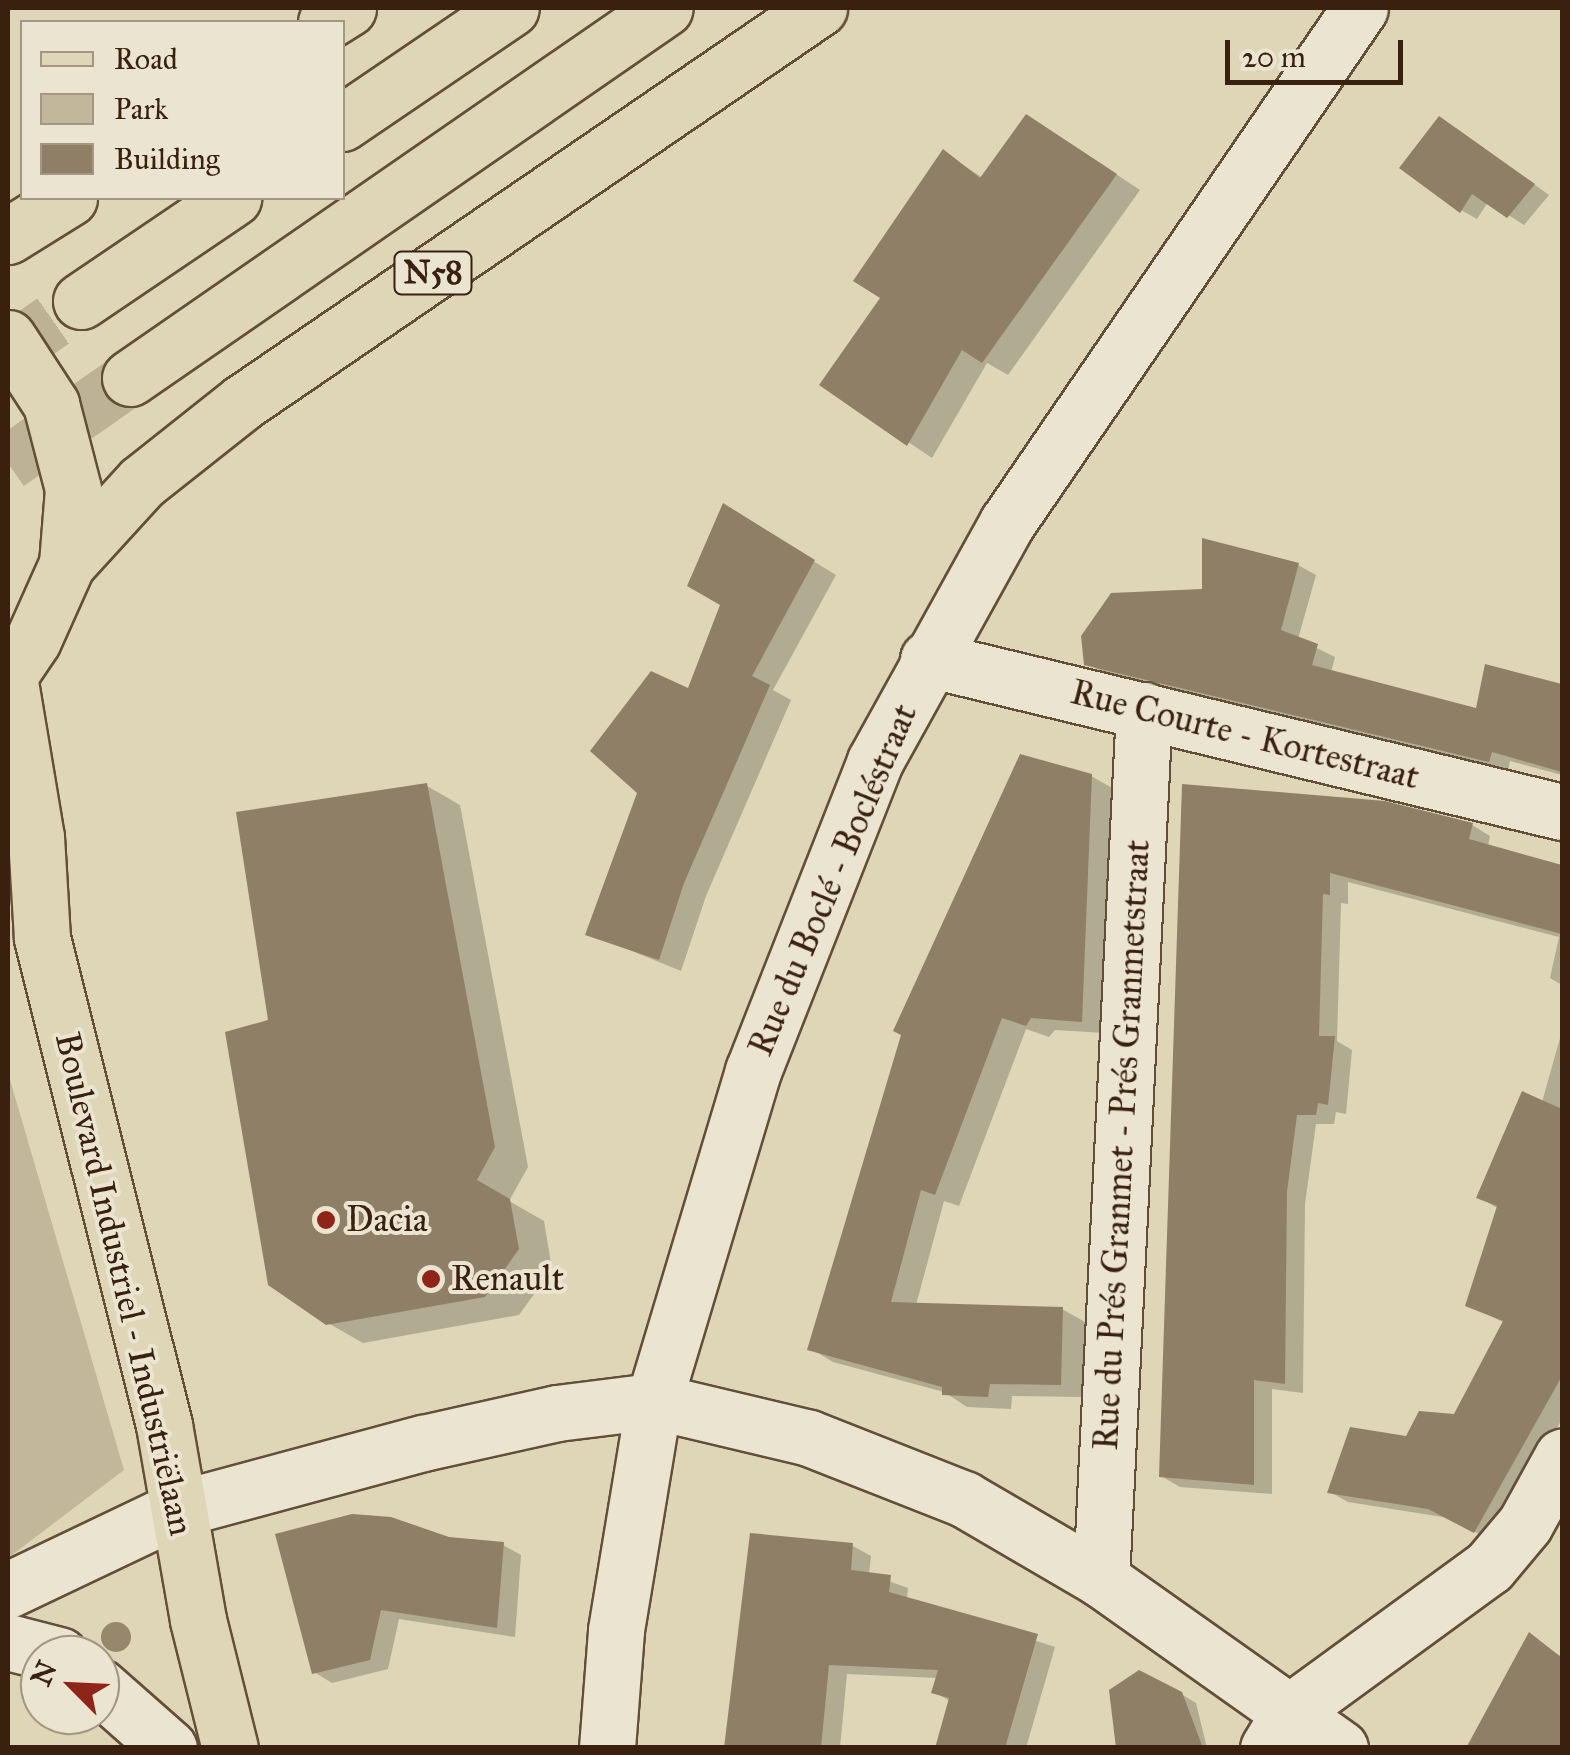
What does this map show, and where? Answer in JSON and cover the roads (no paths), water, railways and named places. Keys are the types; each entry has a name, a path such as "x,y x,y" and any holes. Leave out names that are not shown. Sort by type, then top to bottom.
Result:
{"main road":[{"path":"345,121 511,8"},
{"name":"N58","path":"130,378 664,8"},
{"name":"N58","path":"67,564 142,482 243,402 819,8"},
{"path":"8,236 66,200"},
{"path":"81,301 230,200"},
{"path":"8,338 52,404 72,489 67,564 33,640 8,676"},
{"name":"Boulevard Industriel - Industriëlaan","path":"8,676 36,836 25,918 164,1425 178,1509 230,1748"}],"street":[{"name":"Rue du Boclé - Bocléstraat","path":"606,1748 616,1630 654,1402 753,1071 875,761 928,659 1093,389 1360,8"},
{"name":"Rue Courte - Kortestraat","path":"928,659 1562,812"},
{"name":"Rue du Prés Granmet - Prés Granmetstraat","path":"1102,1579 1144,710"},
{"path":"8,1590 178,1509 423,1443 557,1413 654,1402 860,1454 964,1499 1102,1579 1279,1730 1340,1748"},
{"path":"1279,1730 1489,1567 1524,1524 1562,1458"},
{"path":"120,1705 169,1748"}],"tunnel":[{"path":"8,352 81,301"},
{"path":"8,463 130,378"}],"place":[{"name":"Dacia","path":"326,1220"},
{"name":"Renault","path":"431,1279"}]}
